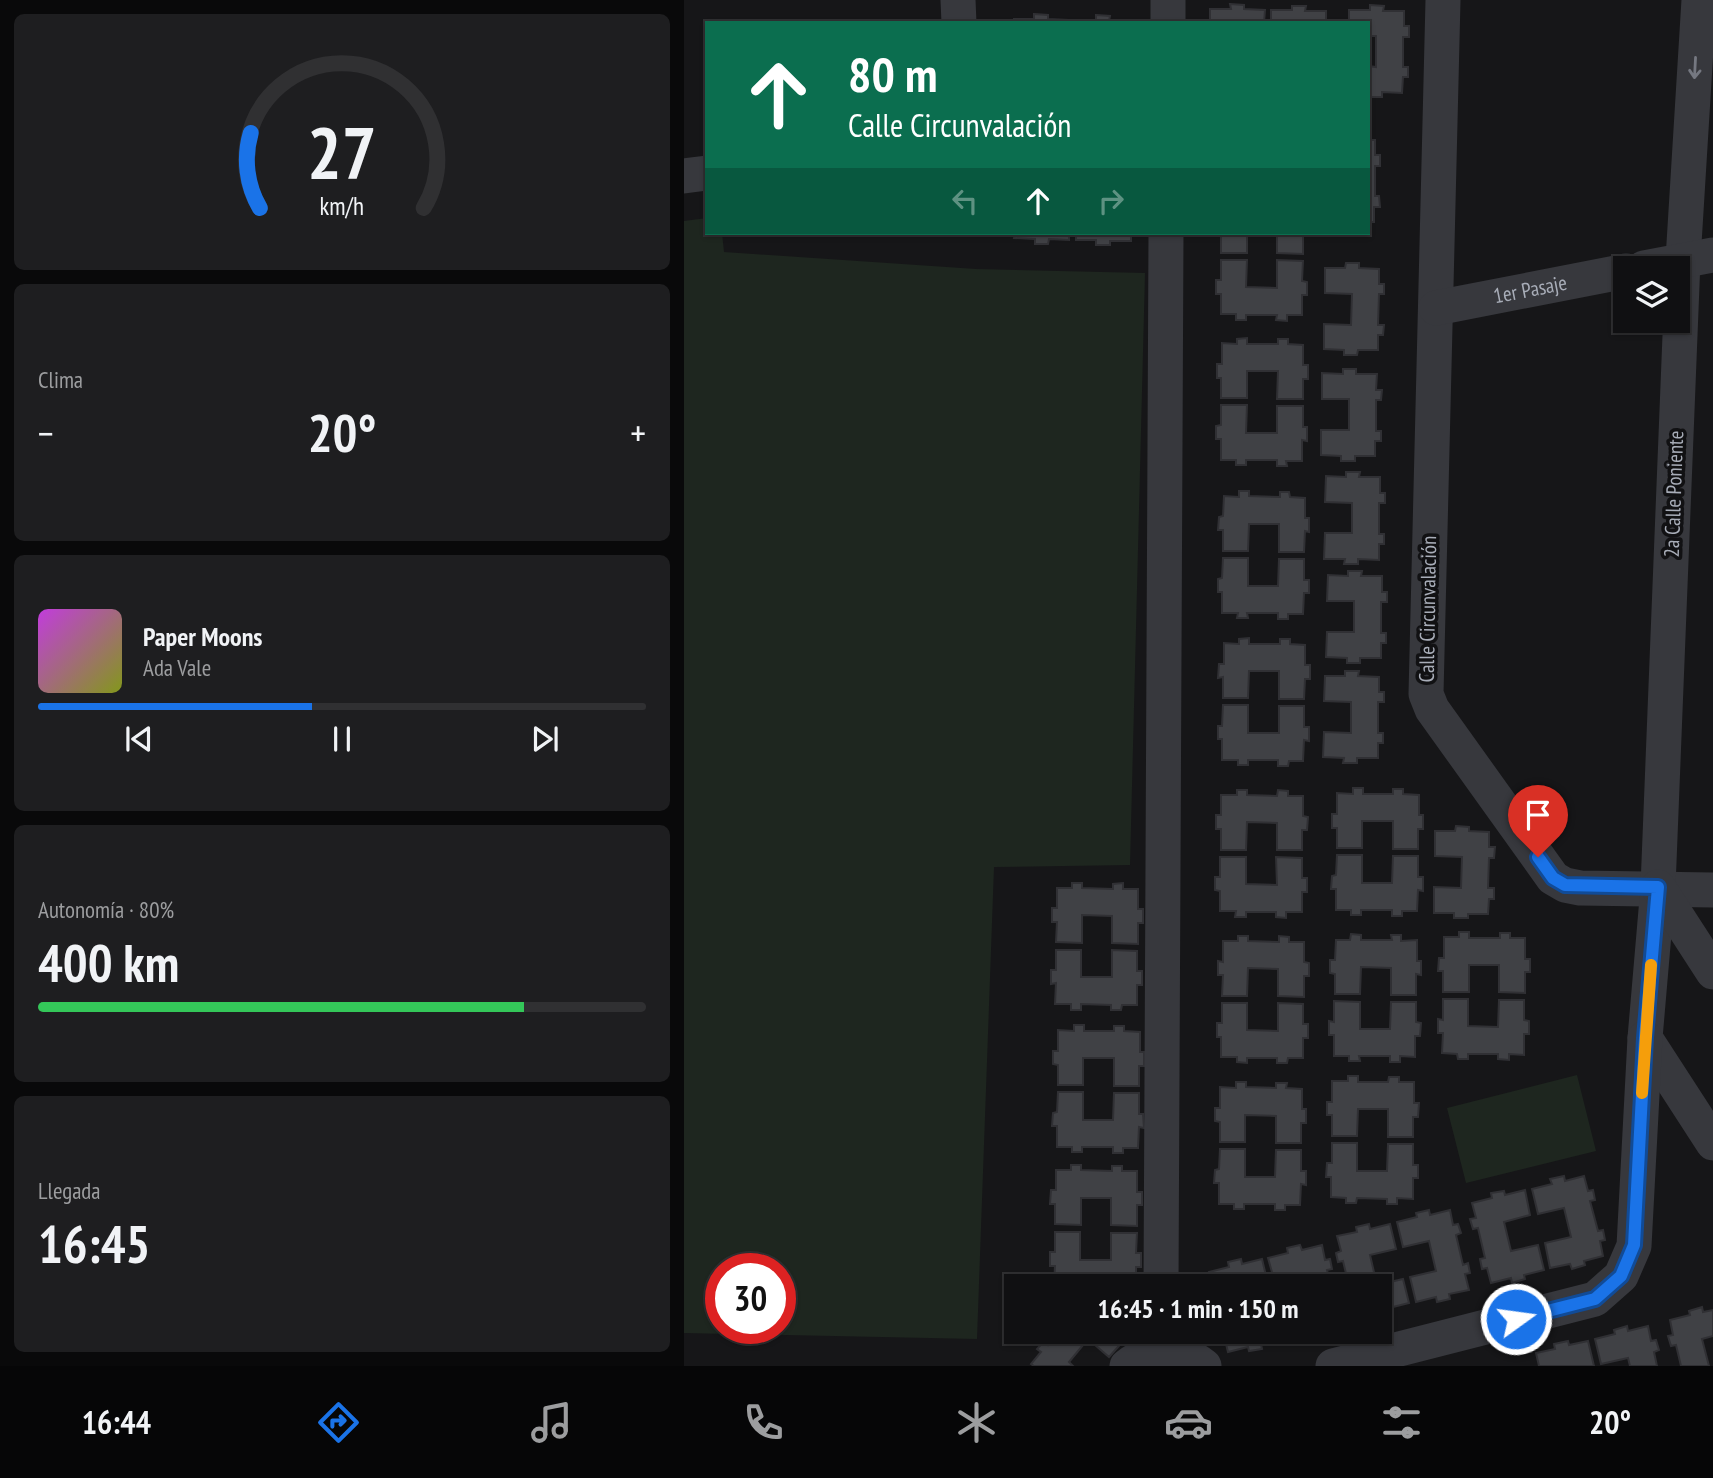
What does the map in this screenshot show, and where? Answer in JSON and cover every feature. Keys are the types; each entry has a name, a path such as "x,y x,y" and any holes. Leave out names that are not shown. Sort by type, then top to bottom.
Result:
{"street":[{"path":"958,0 959,21"},
{"path":"1168,0 1168,21"},
{"name":"Calle Circunvalación","path":"1443,0 1425,678 1432,709 1553,878 1565,885 1580,888 1658,887 1713,890"},
{"name":"2a Calle Poniente","path":"1658,887 1698,257 1699,0"},
{"path":"684,176 705,173"},
{"path":"1161,1274 1166,235"},
{"name":"1er Pasaje","path":"1436,308 1613,274"},
{"path":"1658,887 1713,972"},
{"path":"1333,1366 1595,1299 1621,1276 1634,1245 1645,1038 1658,887"},
{"path":"1645,1038 1713,1143"},
{"path":"1127,1366 1157,1344"},
{"path":"1167,1344 1204,1366"}],"shaded area":[{"path":"705,218 705,235 722,235 724,252 976,269 1145,273 1130,865 994,867 977,1339 796,1335 796,1253 705,1253 705,1333 684,1333 684,221"},
{"path":"1577,1075 1596,1151 1466,1183 1447,1108"}],"building":[{"path":"1230,4 1244,5 1244,9 1265,10 1264,21 1210,21 1210,9 1231,9"},
{"path":"1370,5 1384,6 1383,11 1404,11 1404,26 1409,26 1409,37 1403,37 1403,67 1408,67 1408,77 1403,77 1402,93 1382,92 1382,97 1370,97 1370,66 1376,67 1376,36 1370,36 1370,21 1349,21 1349,10 1370,10"},
{"path":"1292,6 1306,6 1305,11 1326,11 1326,21 1271,21 1271,10 1292,10"},
{"path":"1034,14 1068,21 1014,21 1034,19"},
{"path":"1096,15 1110,16 1109,21 1096,21"},
{"path":"1370,140 1375,140 1375,155 1380,155 1380,166 1375,166 1375,196 1379,196 1380,207 1374,207 1374,222 1370,222"},
{"path":"1015,235 1069,235 1069,240 1049,239 1048,244 1035,244 1035,239 1014,238"},
{"path":"1076,235 1131,235 1131,241 1110,241 1110,245 1096,245 1096,240 1076,240"},
{"path":"1221,235 1247,235 1247,253 1221,253"},
{"path":"1277,235 1303,235 1303,254 1277,253"},
{"path":"1221,260 1247,260 1246,287 1277,288 1277,260 1303,261 1302,281 1307,282 1307,295 1302,295 1302,315 1287,315 1287,321 1276,320 1277,315 1246,315 1246,320 1236,320 1236,314 1221,314 1221,294 1216,294 1216,280 1221,280"},
{"path":"1346,263 1359,263 1359,268 1379,269 1379,284 1384,284 1384,294 1379,294 1378,325 1384,325 1383,335 1378,335 1378,350 1358,350 1357,355 1344,355 1344,350 1324,349 1324,324 1351,325 1352,294 1325,293 1325,268 1345,268"},
{"path":"1247,338 1247,344 1278,344 1278,339 1288,339 1288,344 1303,345 1303,365 1308,365 1308,379 1303,379 1303,399 1277,399 1278,371 1247,371 1247,398 1221,398 1221,378 1217,378 1217,364 1222,364 1222,343 1237,344 1237,339"},
{"path":"1343,369 1356,369 1356,374 1377,374 1376,390 1382,390 1381,400 1376,400 1376,431 1381,431 1381,441 1375,441 1375,456 1355,456 1355,461 1341,461 1341,456 1321,455 1321,430 1349,430 1349,399 1322,399 1322,373 1343,374"},
{"path":"1221,405 1247,405 1246,433 1277,433 1277,406 1303,406 1303,427 1307,427 1307,441 1302,440 1302,461 1286,461 1287,466 1277,466 1277,460 1246,460 1246,465 1236,465 1236,460 1221,460 1221,439 1216,439 1216,426 1221,425"},
{"path":"1346,472 1360,472 1359,477 1380,477 1380,493 1385,493 1385,503 1379,503 1379,534 1384,534 1384,544 1379,544 1379,560 1358,559 1358,564 1344,564 1345,559 1324,559 1325,533 1352,533 1352,503 1325,502 1326,476 1346,477"},
{"path":"1239,491 1249,491 1249,496 1280,497 1280,492 1289,492 1290,497 1305,498 1305,518 1309,518 1309,532 1305,531 1304,552 1279,552 1279,524 1249,524 1248,551 1223,551 1223,530 1218,530 1219,517 1223,516 1224,496 1239,497"},
{"path":"1223,558 1248,558 1248,586 1278,586 1279,559 1304,559 1304,580 1309,580 1309,593 1304,593 1303,614 1288,614 1288,619 1278,619 1278,613 1247,613 1248,618 1237,618 1238,613 1222,613 1222,592 1218,592 1218,579 1222,578"},
{"path":"1348,571 1362,571 1361,576 1382,576 1382,592 1387,592 1387,602 1381,602 1381,633 1386,633 1386,643 1381,643 1381,658 1360,658 1360,663 1347,663 1347,658 1326,657 1327,632 1354,632 1354,601 1327,601 1328,575 1348,576"},
{"path":"1249,638 1249,644 1280,644 1280,639 1290,639 1290,644 1305,645 1305,665 1310,665 1310,679 1305,679 1304,699 1279,699 1279,671 1249,671 1248,698 1223,698 1223,677 1218,678 1219,664 1224,664 1224,643 1239,644 1239,639"},
{"path":"1345,671 1359,671 1358,676 1379,677 1379,692 1384,692 1384,702 1378,702 1378,733 1383,733 1383,743 1378,743 1378,758 1357,758 1357,763 1343,763 1344,758 1323,757 1324,732 1351,733 1351,702 1324,701 1325,676 1345,676"},
{"path":"1223,705 1248,705 1248,733 1279,733 1279,706 1304,706 1304,727 1309,727 1309,741 1304,740 1303,761 1289,761 1288,766 1278,766 1278,760 1248,760 1248,765 1238,765 1238,760 1222,760 1222,739 1218,739 1218,726 1222,726"},
{"path":"1353,788 1363,788 1363,794 1393,794 1393,789 1403,789 1403,794 1419,795 1419,815 1423,815 1423,829 1418,829 1418,849 1393,849 1393,821 1362,821 1362,848 1337,848 1337,828 1332,828 1332,814 1337,814 1337,793 1353,794"},
{"path":"1237,790 1247,790 1247,795 1277,796 1278,790 1288,791 1288,796 1303,796 1303,816 1308,817 1307,830 1302,830 1302,850 1277,850 1277,823 1247,822 1246,850 1221,850 1221,829 1216,829 1216,815 1221,815 1221,795 1237,795"},
{"path":"1456,826 1469,827 1469,831 1489,832 1489,847 1495,847 1494,858 1489,858 1488,888 1494,888 1494,899 1489,899 1488,914 1468,914 1468,918 1454,918 1454,913 1434,913 1434,887 1461,888 1462,857 1435,856 1435,831 1455,831"},
{"path":"1337,855 1362,855 1362,883 1392,883 1393,856 1418,856 1418,877 1423,877 1423,891 1418,890 1417,911 1402,911 1402,916 1392,916 1392,910 1361,910 1361,915 1351,915 1351,910 1336,910 1336,889 1331,889 1332,876 1336,875"},
{"path":"1220,857 1246,857 1246,884 1277,885 1276,857 1302,858 1302,878 1307,878 1307,892 1302,892 1302,912 1286,912 1286,918 1276,917 1276,912 1246,912 1246,917 1235,917 1236,911 1220,911 1220,891 1215,890 1215,877 1220,877"},
{"path":"1072,883 1082,883 1082,888 1113,889 1113,884 1123,883 1123,889 1138,889 1138,909 1143,909 1143,923 1138,923 1138,944 1112,943 1112,916 1082,915 1082,943 1056,942 1057,922 1052,922 1052,908 1057,908 1057,888 1072,888"},
{"path":"1459,932 1469,932 1469,938 1500,938 1500,933 1510,933 1510,938 1525,938 1525,959 1530,959 1530,972 1525,972 1525,993 1499,992 1499,965 1469,965 1469,992 1443,992 1443,971 1438,971 1439,958 1444,958 1444,937 1459,937"},
{"path":"1351,934 1361,935 1361,940 1392,940 1391,935 1401,935 1401,941 1417,940 1417,961 1421,961 1421,975 1416,974 1416,995 1391,995 1391,968 1361,967 1360,994 1335,994 1335,974 1330,973 1330,960 1335,960 1336,940 1350,940"},
{"path":"1238,936 1248,936 1248,941 1279,942 1279,936 1289,937 1289,942 1304,942 1304,962 1309,963 1309,976 1304,976 1304,997 1278,996 1278,969 1248,968 1247,996 1222,996 1223,975 1218,975 1218,961 1223,962 1223,941 1238,941"},
{"path":"1056,950 1081,950 1081,977 1112,977 1112,950 1137,951 1137,971 1142,971 1142,985 1137,985 1137,1005 1122,1005 1121,1010 1111,1010 1111,1005 1081,1004 1081,1010 1071,1010 1071,1004 1055,1004 1056,983 1051,984 1051,970 1056,970"},
{"path":"1443,999 1468,999 1468,1026 1498,1027 1499,1000 1524,1000 1524,1020 1529,1021 1529,1034 1524,1034 1524,1055 1509,1054 1509,1060 1498,1059 1498,1054 1468,1054 1468,1059 1458,1059 1457,1054 1442,1053 1443,1033 1438,1033 1438,1019 1443,1020"},
{"path":"1334,1001 1360,1002 1360,1029 1390,1029 1391,1002 1416,1002 1416,1022 1421,1023 1420,1036 1415,1036 1415,1057 1400,1056 1400,1062 1390,1062 1390,1056 1359,1056 1360,1061 1349,1061 1349,1056 1334,1056 1334,1035 1329,1035 1329,1021 1334,1022"},
{"path":"1222,1003 1247,1003 1247,1030 1278,1031 1278,1003 1303,1004 1303,1024 1308,1024 1308,1038 1303,1038 1303,1058 1288,1058 1287,1063 1277,1063 1277,1058 1247,1058 1247,1063 1237,1062 1237,1057 1221,1057 1221,1037 1217,1037 1217,1023 1222,1023"},
{"path":"1074,1025 1084,1025 1084,1031 1114,1031 1114,1026 1124,1026 1124,1031 1140,1032 1140,1052 1144,1052 1144,1066 1139,1066 1139,1086 1114,1086 1114,1058 1083,1058 1083,1085 1058,1085 1058,1065 1053,1064 1053,1051 1058,1051 1058,1030 1074,1031"},
{"path":"1348,1076 1358,1076 1358,1082 1388,1082 1389,1077 1399,1077 1399,1082 1414,1082 1414,1103 1419,1103 1418,1117 1413,1117 1413,1137 1388,1137 1388,1109 1358,1109 1357,1136 1332,1136 1332,1115 1327,1115 1327,1102 1332,1102 1332,1081 1348,1081"},
{"path":"1236,1082 1246,1082 1246,1087 1276,1088 1276,1083 1287,1083 1286,1088 1302,1089 1302,1109 1306,1109 1306,1123 1301,1123 1301,1143 1276,1143 1276,1116 1245,1115 1245,1142 1220,1142 1220,1122 1215,1121 1215,1108 1220,1108 1220,1087 1236,1088"},
{"path":"1058,1092 1083,1092 1083,1120 1113,1120 1114,1093 1139,1093 1139,1114 1143,1114 1144,1128 1139,1127 1138,1148 1123,1148 1123,1153 1113,1153 1113,1147 1082,1147 1082,1152 1072,1152 1072,1147 1057,1147 1057,1126 1052,1126 1053,1113 1057,1112"},
{"path":"1332,1143 1357,1143 1357,1171 1387,1171 1388,1144 1413,1144 1413,1165 1418,1165 1418,1178 1413,1178 1413,1199 1397,1198 1397,1204 1387,1204 1387,1199 1357,1198 1356,1203 1346,1203 1346,1198 1331,1197 1331,1177 1326,1177 1327,1163 1332,1163"},
{"path":"1220,1149 1245,1149 1245,1177 1275,1177 1276,1150 1301,1150 1301,1171 1306,1171 1306,1185 1301,1184 1300,1205 1285,1205 1285,1210 1275,1210 1275,1204 1244,1204 1244,1209 1234,1209 1234,1204 1219,1204 1219,1183 1214,1183 1215,1170 1219,1169"},
{"path":"1071,1165 1081,1165 1081,1170 1112,1171 1112,1166 1122,1166 1122,1171 1137,1171 1137,1192 1142,1192 1142,1205 1137,1205 1137,1226 1111,1225 1111,1198 1081,1198 1081,1225 1055,1224 1055,1204 1050,1204 1051,1190 1056,1190 1056,1170 1071,1170"},
{"path":"1564,1176 1565,1181 1584,1176 1588,1191 1593,1190 1595,1200 1590,1201 1598,1231 1603,1230 1605,1240 1600,1241 1603,1256 1584,1261 1585,1265 1572,1269 1570,1264 1550,1268 1545,1243 1571,1237 1564,1208 1538,1214 1532,1189 1552,1184 1550,1179"},
{"path":"1525,1190 1530,1215 1504,1222 1511,1251 1538,1245 1544,1270 1524,1275 1525,1279 1512,1283 1511,1278 1491,1283 1487,1268 1482,1269 1480,1259 1485,1258 1478,1228 1473,1229 1470,1219 1476,1218 1472,1203 1492,1198 1491,1193 1504,1191 1505,1195"},
{"path":"1429,1210 1430,1215 1450,1210 1453,1225 1458,1224 1461,1233 1456,1235 1463,1265 1468,1263 1470,1273 1465,1274 1469,1290 1449,1294 1450,1299 1437,1302 1436,1297 1416,1302 1410,1277 1436,1271 1429,1241 1403,1247 1397,1222 1417,1217 1416,1213"},
{"path":"1369,1224 1370,1229 1390,1224 1396,1249 1370,1255 1374,1274 1346,1274 1343,1261 1338,1262 1336,1253 1341,1251 1337,1236 1357,1232 1356,1227"},
{"path":"1055,1232 1080,1232 1080,1260 1111,1260 1111,1233 1137,1233 1136,1253 1141,1253 1141,1267 1136,1267 1136,1274 1055,1274 1055,1266 1050,1266 1050,1252 1055,1252"},
{"path":"1300,1245 1302,1250 1322,1245 1325,1260 1330,1259 1332,1269 1327,1270 1328,1274 1272,1274 1268,1258 1288,1253 1287,1248"},
{"path":"1241,1259 1242,1264 1262,1259 1266,1274 1209,1274 1229,1267 1228,1262"},
{"path":"1403,1279 1409,1303 1392,1307 1392,1282"},
{"path":"1702,1307 1703,1312 1713,1310 1713,1336 1702,1339 1709,1366 1681,1366 1676,1345 1671,1346 1668,1336 1673,1335 1670,1320 1690,1315 1689,1311"},
{"path":"1627,1326 1628,1331 1648,1326 1651,1341 1656,1340 1659,1350 1654,1352 1657,1366 1630,1366 1628,1358 1601,1364 1595,1339 1615,1334 1614,1330"},
{"path":"1568,1341 1569,1345 1588,1341 1594,1366 1539,1366 1536,1353 1555,1349 1554,1344"},
{"path":"1041,1344 1084,1344 1069,1362 1073,1366 1031,1364 1041,1352 1037,1349"},
{"path":"1094,1344 1121,1344 1109,1357"},
{"path":"1226,1344 1261,1344 1262,1349 1249,1351 1248,1347 1228,1352"}],"slow traffic":[{"path":"1642,1093 1651,965"}],"route":[{"path":"1516,1319 1595,1299 1621,1276 1634,1245 1645,1038 1658,887 1580,888 1565,885 1553,878 1538,857"}]}
